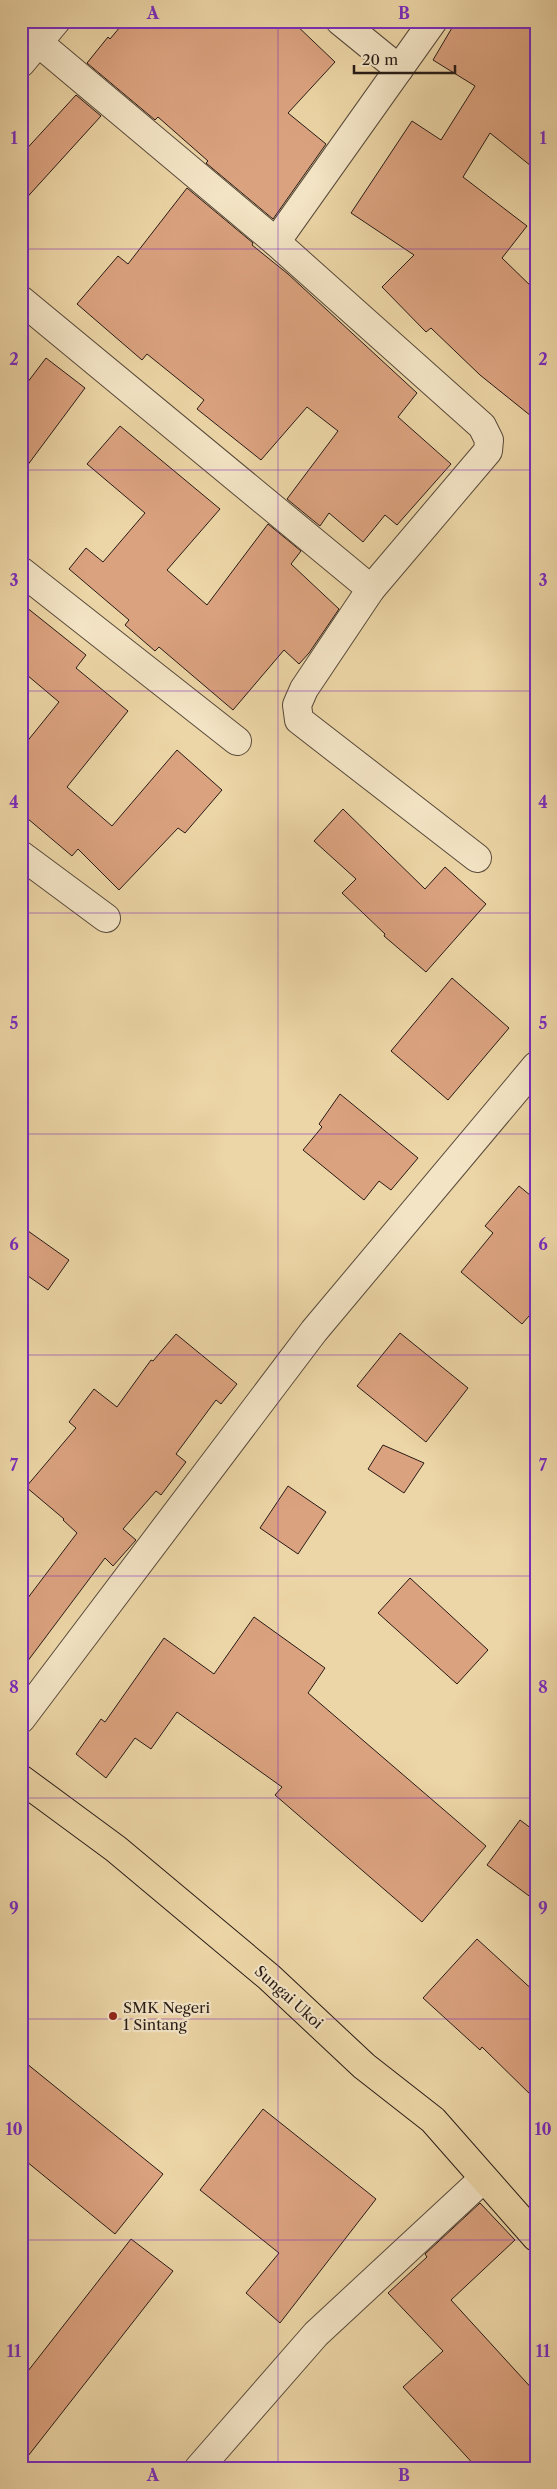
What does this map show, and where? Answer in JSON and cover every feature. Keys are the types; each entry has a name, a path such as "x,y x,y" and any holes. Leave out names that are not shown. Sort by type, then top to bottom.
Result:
{"highway":[{"name":"Sungai Ukoi","path":"21,1779 116,1849 268,1977 364,2066 433,2120 536,2237"}],"street":[{"path":"340,21 399,69"},
{"path":"276,242 433,21"},
{"path":"21,63 39,30 482,426 489,440 488,452 371,589 304,689 297,705 299,720 478,858"},
{"path":"21,300 371,589"},
{"path":"21,571 237,741"},
{"path":"21,855 106,918"},
{"path":"21,1719 314,1332 536,1066"},
{"path":"199,2468 316,2334 484,2179"}],"building":[{"path":"125,21 292,21 335,62 288,113 326,144 273,219 206,163 208,161 158,117 155,120 87,63 108,37 110,39"},
{"path":"456,21 536,21 536,170 490,133 463,177 527,226 502,258 536,291 536,420 480,375 431,328 426,332 382,287 414,255 351,213 412,121 441,140 475,86 433,60"},
{"path":"76,95 101,116 21,204 21,155"},
{"path":"187,188 288,274 417,393 398,417 451,464 397,525 385,515 363,542 329,513 320,526 287,499 338,431 307,407 261,460 197,409 204,400 147,354 142,360 77,304 118,256 128,264"},
{"path":"46,358 85,388 21,474 21,391"},
{"path":"120,426 220,509 167,570 207,605 268,524 301,551 291,564 339,609 309,653 299,664 284,650 233,710 159,647 155,651 125,625 129,620 69,569 86,548 103,562 145,513 87,464"},
{"path":"21,603 86,655 76,668 128,711 67,787 112,826 177,750 222,790 185,833 178,828 119,890 78,849 72,856 21,813 21,749 59,702 21,670"},
{"path":"343,809 425,889 445,867 486,904 426,972 384,936 385,934 342,893 356,879 314,841"},
{"path":"452,978 509,1028 448,1100 391,1051"},
{"path":"340,1094 418,1158 391,1190 379,1181 364,1200 303,1150 322,1127 319,1124"},
{"path":"519,1186 536,1200 536,1308 522,1324 461,1272 493,1233 485,1226"},
{"path":"21,1226 69,1260 48,1290 21,1271"},
{"path":"400,1333 468,1388 426,1442 357,1386"},
{"path":"176,1334 237,1384 221,1404 216,1400 176,1454 186,1462 161,1495 156,1491 123,1529 136,1540 113,1566 105,1558 21,1670 21,1607 77,1533 64,1519 26,1487 76,1428 69,1422 94,1389 117,1407 151,1360 153,1361"},
{"path":"383,1445 424,1463 404,1493 368,1469"},
{"path":"288,1486 326,1512 298,1554 260,1528"},
{"path":"410,1578 488,1650 457,1684 378,1613"},
{"path":"254,1617 325,1668 308,1693 486,1846 422,1922 275,1795 282,1787 177,1712 151,1749 135,1738 106,1778 76,1754 101,1719 105,1722 164,1638 214,1674"},
{"path":"520,1820 536,1832 536,1901 487,1865"},
{"path":"477,1939 536,1993 536,2100 482,2047 480,2050 423,1998"},
{"path":"21,2059 163,2174 115,2234 21,2157"},
{"path":"263,2109 376,2199 280,2323 246,2293 279,2253 200,2190"},
{"path":"480,2203 515,2240 451,2300 536,2393 536,2468 477,2468 403,2387 443,2351 388,2293 427,2257 425,2254"},
{"path":"131,2239 173,2271 21,2465 21,2380"}],"place":[{"name":"SMK Negeri 1 Sintang","path":"113,2016"}]}
